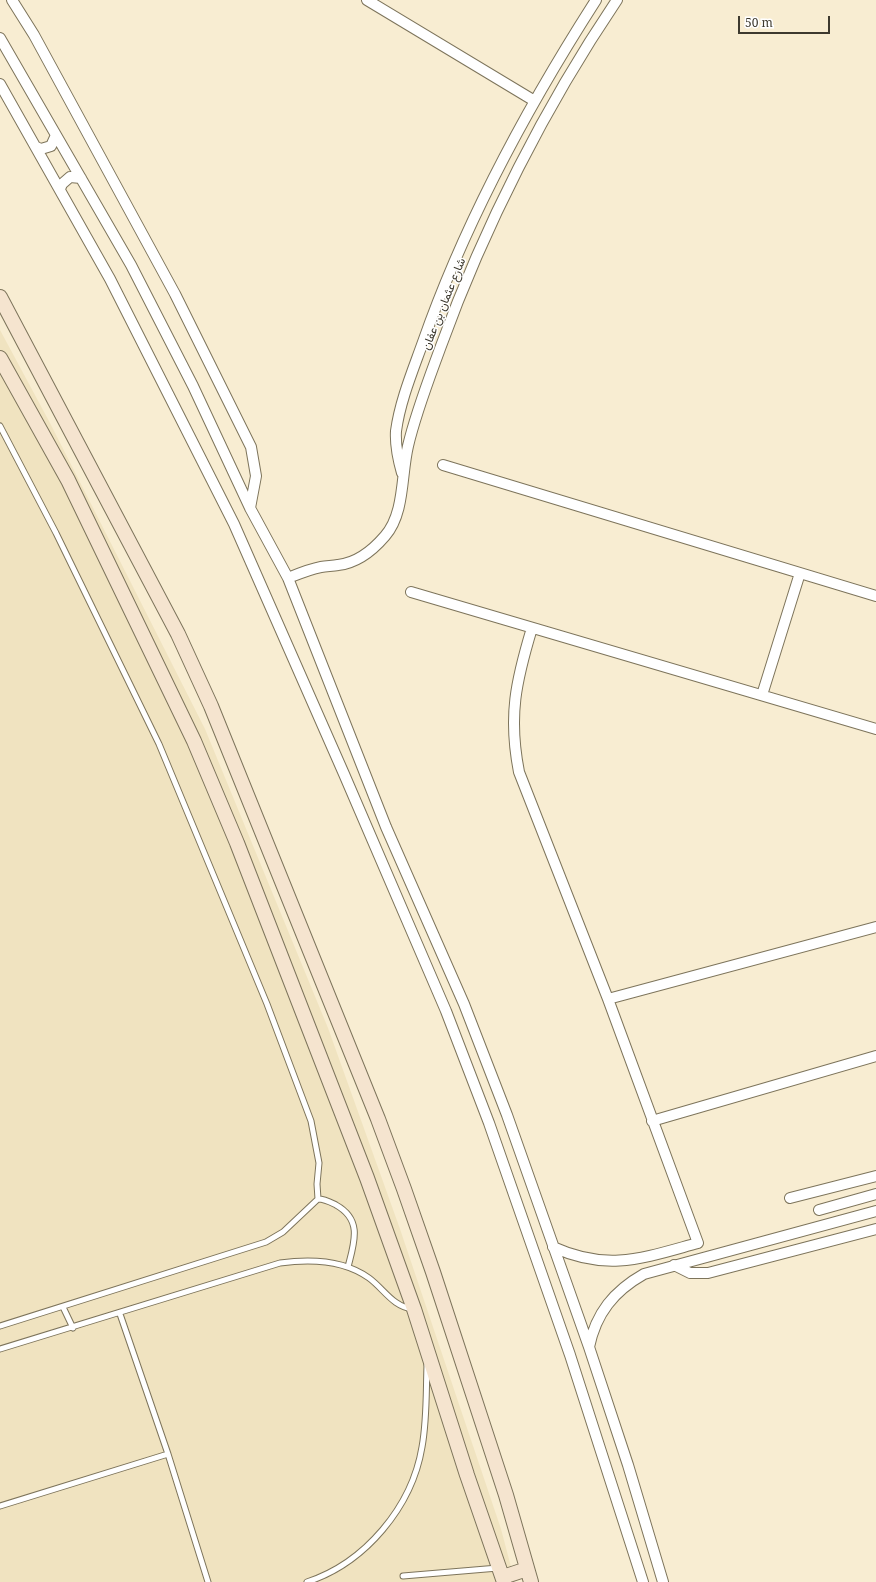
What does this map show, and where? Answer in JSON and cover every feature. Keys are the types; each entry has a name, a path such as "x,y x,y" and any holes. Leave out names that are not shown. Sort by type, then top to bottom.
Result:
{"street":[{"path":"12,0 34,35 175,294 251,447 256,476 250,508"},
{"path":"367,0 534,100"},
{"path":"403,474 397,454 396,432 399,419 430,323 459,251 534,100 596,0"},
{"name":"شارع عثمان بن عفان","path":"288,578 321,567 340,565 352,561 374,549 386,535 395,518 414,422 470,271 498,210 532,143 594,33 616,0"},
{"path":"0,38 132,265 193,386 250,508 288,578 386,827 464,1004 507,1116 589,1347 628,1465 663,1582"},
{"path":"0,84 110,279 234,524 446,1011 489,1123 547,1290 643,1582"},
{"path":"36,147 47,149 51,146 56,135"},
{"path":"60,189 65,180 70,177 81,178"},
{"path":"0,297 178,634 212,706 378,1119 404,1189 498,1473 529,1576 502,1576 467,1475 414,1309 328,1075 237,843 194,741 68,480 0,358"},
{"path":"443,465 876,596"},
{"path":"762,695 800,573"},
{"path":"411,592 876,729"},
{"path":"532,628 519,668 514,703 514,738 519,772 608,999 698,1243 638,1259 609,1262 580,1258 553,1247"},
{"path":"608,999 876,927"},
{"path":"652,1121 876,1056"},
{"path":"790,1198 876,1176"},
{"path":"819,1210 876,1194"},
{"path":"589,1347 592,1334 600,1315 611,1298 621,1289 644,1274 876,1211"},
{"path":"674,1265 690,1273 708,1273 876,1228"}],"lane":[{"path":"0,426 56,533 159,744 267,1004 311,1121 319,1162 317,1184 318,1199"},
{"path":"0,1326 266,1242 290,1226 318,1199 323,1199 340,1208 348,1214 353,1224 355,1234 354,1244 348,1267"},
{"path":"0,1350 120,1314 280,1263 310,1261 348,1267 368,1277 400,1306 414,1309"},
{"path":"63,1307 73,1328"},
{"path":"120,1314 168,1454 208,1582"},
{"path":"307,1582 330,1572 363,1550 390,1520 404,1498 417,1468 422,1449 425,1429 428,1350"},
{"path":"0,1506 168,1454"},
{"path":"403,1576 502,1576"}],"shaded area":[{"path":"0,330 50,423 205,729 328,1028 400,1229 501,1529 515,1582 0,1582"}]}
